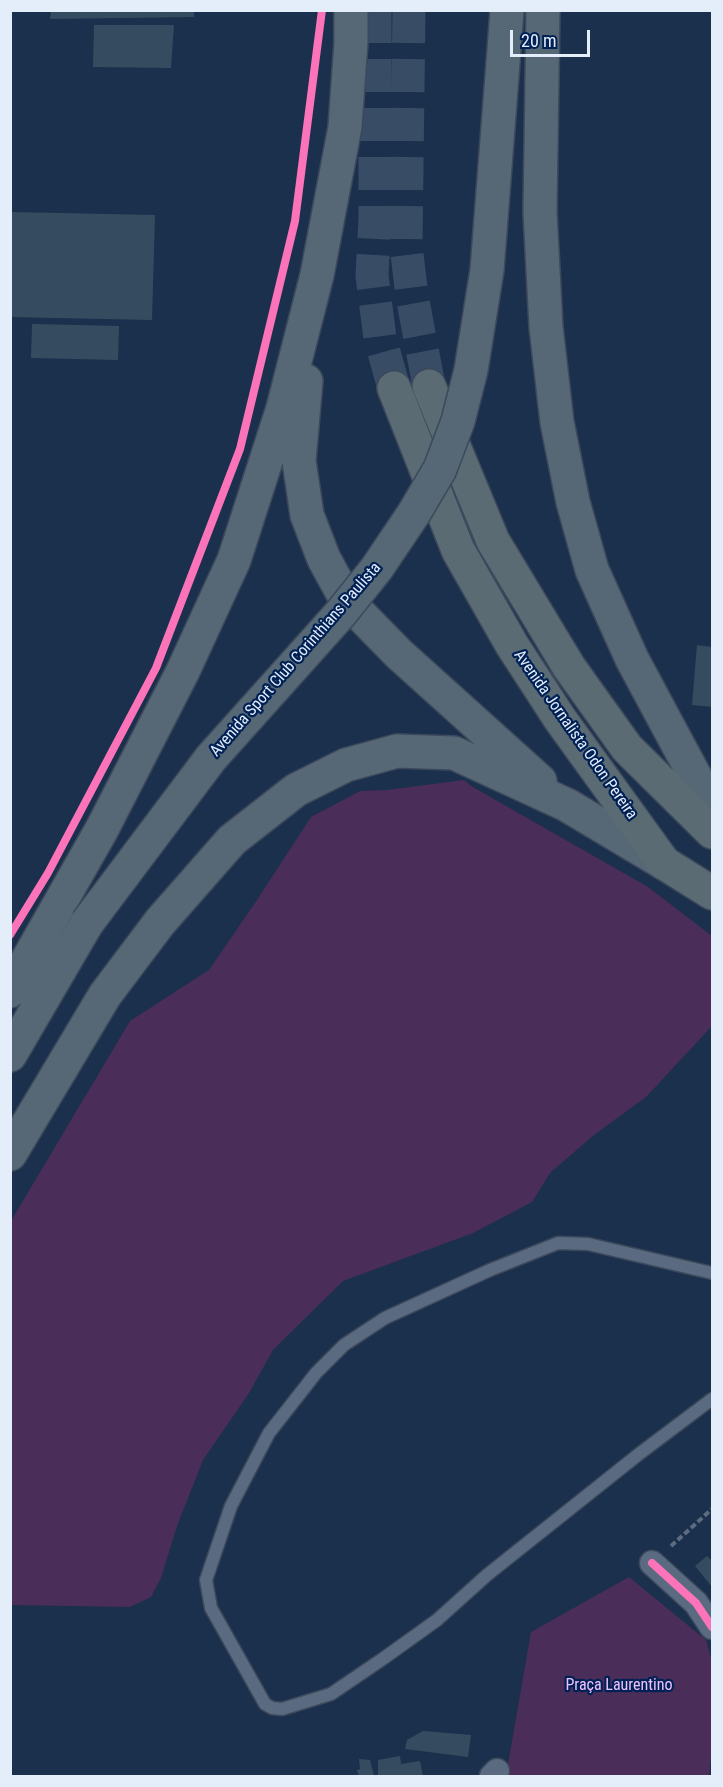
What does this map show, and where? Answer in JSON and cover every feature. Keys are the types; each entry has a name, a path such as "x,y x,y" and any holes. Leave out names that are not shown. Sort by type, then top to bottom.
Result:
{"highway":[{"name":"Avenida Jornalista Odon Pereira","path":"429,386 493,541 568,667 627,748 712,832"},
{"name":"Avenida Jornalista Odon Pereira","path":"394,388 458,550 506,635 560,719 664,863 712,893"}],"main road":[{"path":"10,991 102,829 183,671 234,560 283,408 317,275 345,127 351,10"},
{"path":"543,10 540,212 546,327 557,422 573,502 592,570 632,659 698,782 712,821"},
{"name":"Avenida Sport Club Corinthians Paulista","path":"10,1054 87,923 211,758 341,613 377,568 440,469 458,421 471,370 487,270 506,24"},
{"path":"317,275 299,461 307,516 324,559 347,601 399,654 567,806"},
{"path":"10,1154 105,995 160,922 232,840 296,790 346,765 397,751 454,753 567,806 664,863"}],"street":[{"path":"652,1563 696,1603 712,1627"}],"lane":[{"path":"712,1273 588,1244 558,1243 428,1298 365,1330 344,1345 316,1373 269,1433 231,1506 206,1580 210,1608 265,1704 272,1708 282,1709 331,1694 437,1620 487,1575 712,1399"}],"path":[{"path":"652,1563 712,1509"}],"green space":[{"path":"464,780 648,887 712,936 712,1026 646,1097 594,1135 550,1173 532,1202 473,1233 343,1281 273,1350 249,1393 203,1460 177,1526 161,1578 151,1597 130,1607 11,1605 11,1221 130,1021 209,970 311,817 360,791 387,790"},
{"name":"Praça Laurentino","path":"629,1577 706,1640 712,1662 712,1746 709,1776 506,1776 531,1632"}],"building":[{"path":"51,10 194,10 194,17 50,19"},
{"path":"94,25 174,25 171,68 93,67"},
{"path":"11,212 155,215 152,320 10,317"},
{"path":"32,324 119,326 118,360 31,358"},
{"path":"697,645 712,647 712,707 692,705"},
{"path":"707,1556 712,1561 712,1587 695,1566"},
{"path":"423,1731 471,1735 468,1757 405,1749 407,1740"},
{"path":"400,1756 401,1764 420,1761 423,1776 378,1776 378,1760"},
{"path":"359,1759 370,1760 374,1776 359,1776 357,1770 360,1769"}],"tunnel":[{"path":"375,10 375,218 372,276 380,338 394,388"},
{"path":"409,10 406,246 412,296 429,386"}],"cycle path":[{"path":"10,935 48,873 156,668 240,449 295,221 322,10"},
{"path":"652,1563 696,1603 712,1627"}]}
